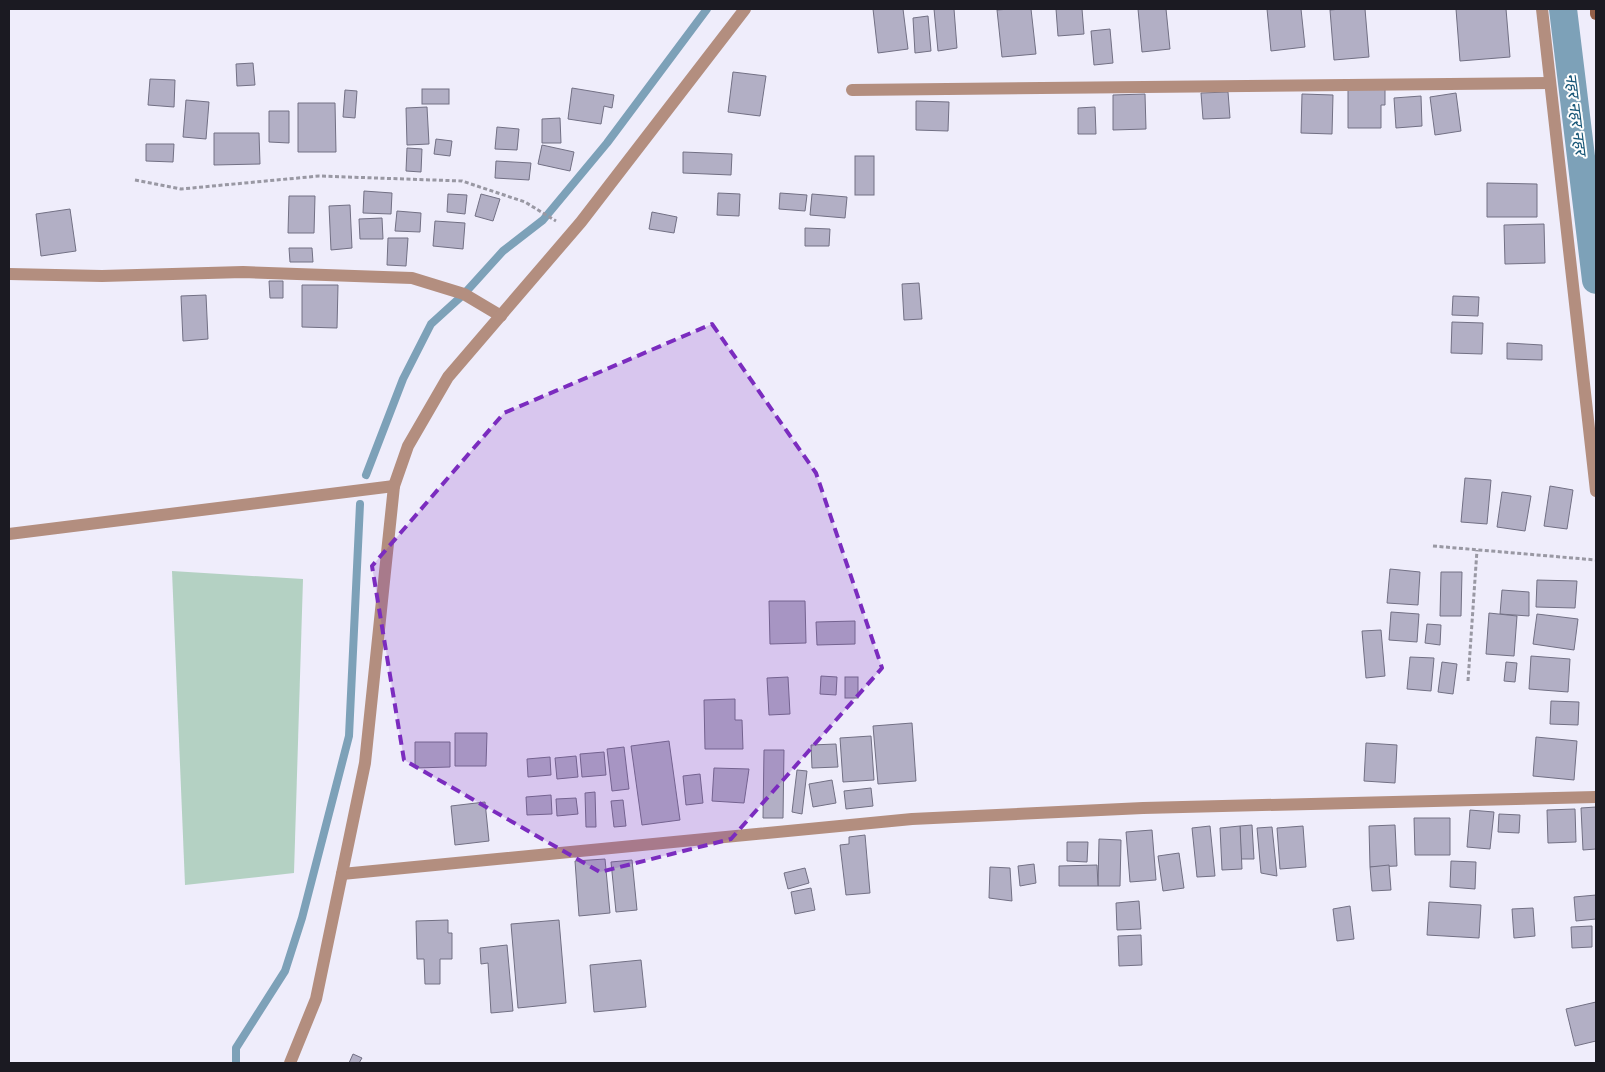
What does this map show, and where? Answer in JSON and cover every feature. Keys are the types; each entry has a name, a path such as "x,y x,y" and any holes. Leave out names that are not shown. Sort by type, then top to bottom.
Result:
{"main road":[{"path":"1596,9 1596,14"}],"street":[{"path":"290,1063 316,999 365,763 394,486 408,446 448,377 574,231 745,9"},
{"path":"1542,9 1596,491"},
{"path":"852,90 1550,83"},
{"path":"9,274 102,276 243,272 412,278 464,294 501,316"},
{"path":"9,534 394,486"},
{"path":"342,874 912,818 1142,808 1596,797"}],"path":[{"path":"135,180 181,188 318,176 462,181 525,202 574,231"},
{"path":"1433,546 1596,560"},
{"path":"1468,681 1477,550"}],"highlighted area":[{"path":"712,324 816,473 882,668 731,839 600,872 404,760 372,566 504,413"}],"green space":[{"path":"172,571 303,579 294,873 185,885"}],"building":[{"path":"873,9 903,9 908,49 878,53"},
{"path":"934,9 954,9 957,48 938,51"},
{"path":"1031,9 1036,54 1002,57 997,10"},
{"path":"1056,9 1082,9 1084,34 1058,36"},
{"path":"1138,9 1166,9 1170,49 1142,52"},
{"path":"1267,9 1301,9 1305,47 1271,51"},
{"path":"1365,9 1369,57 1334,60 1330,10"},
{"path":"1456,9 1506,9 1510,57 1460,61"},
{"path":"928,16 931,51 915,53 913,18"},
{"path":"1110,29 1113,63 1094,65 1091,31"},
{"path":"253,63 255,85 237,86 236,64"},
{"path":"733,72 766,76 760,116 728,112"},
{"path":"150,79 175,80 174,107 148,105"},
{"path":"572,88 614,95 612,108 604,106 601,124 568,119"},
{"path":"422,89 449,89 449,104 422,104"},
{"path":"1348,89 1385,89 1385,105 1381,105 1381,128 1348,128"},
{"path":"345,90 357,91 355,118 343,117"},
{"path":"1228,92 1230,118 1203,119 1201,93"},
{"path":"1456,93 1461,131 1435,135 1430,97"},
{"path":"1145,94 1146,129 1113,130 1113,95"},
{"path":"1302,94 1333,95 1332,134 1301,133"},
{"path":"1421,96 1422,126 1396,128 1394,98"},
{"path":"186,100 209,102 206,139 183,137"},
{"path":"916,101 949,102 948,131 916,130"},
{"path":"298,103 335,103 336,152 298,152"},
{"path":"427,107 429,144 407,145 406,108"},
{"path":"1095,107 1096,134 1078,134 1078,108"},
{"path":"269,111 289,111 289,143 269,142"},
{"path":"560,118 561,143 542,143 542,119"},
{"path":"497,127 519,129 517,150 495,149"},
{"path":"214,133 259,133 260,164 214,165"},
{"path":"436,139 452,141 450,156 434,154"},
{"path":"146,144 174,144 173,162 146,161"},
{"path":"542,145 574,152 570,171 538,164"},
{"path":"407,148 422,149 421,172 406,171"},
{"path":"683,152 732,154 731,175 683,173"},
{"path":"855,156 874,156 874,195 855,195"},
{"path":"496,161 531,163 529,180 495,178"},
{"path":"1487,183 1537,184 1537,217 1487,217"},
{"path":"364,191 392,193 391,214 363,213"},
{"path":"718,193 740,194 739,216 717,215"},
{"path":"780,193 807,195 805,211 779,209"},
{"path":"448,194 467,195 465,214 447,212"},
{"path":"481,194 500,199 493,221 475,216"},
{"path":"812,194 847,197 845,218 810,215"},
{"path":"289,196 315,196 314,233 288,233"},
{"path":"350,205 352,248 331,250 329,206"},
{"path":"70,209 76,251 41,256 36,214"},
{"path":"397,211 421,213 420,232 395,231"},
{"path":"652,212 677,217 674,233 649,229"},
{"path":"382,218 383,239 360,239 359,219"},
{"path":"435,221 465,223 463,249 433,246"},
{"path":"1544,224 1545,263 1505,264 1504,225"},
{"path":"805,228 830,229 829,246 805,246"},
{"path":"388,238 408,238 406,266 387,265"},
{"path":"289,248 312,248 313,262 290,262"},
{"path":"269,281 283,281 283,298 270,298"},
{"path":"919,283 922,319 904,320 902,284"},
{"path":"302,285 338,285 337,328 302,327"},
{"path":"206,295 208,339 183,341 181,296"},
{"path":"1453,296 1479,297 1478,316 1452,315"},
{"path":"1452,322 1483,323 1482,354 1451,353"},
{"path":"1507,343 1542,345 1542,360 1507,359"},
{"path":"1465,478 1491,480 1487,524 1461,522"},
{"path":"1550,486 1573,490 1567,529 1544,526"},
{"path":"1502,492 1531,496 1525,531 1497,527"},
{"path":"1390,569 1420,572 1418,605 1387,603"},
{"path":"1441,572 1462,572 1461,616 1440,616"},
{"path":"1537,580 1577,581 1575,608 1536,607"},
{"path":"1502,590 1529,592 1529,616 1500,614"},
{"path":"769,601 805,601 806,643 770,644"},
{"path":"1391,612 1419,614 1417,642 1389,640"},
{"path":"1489,613 1517,616 1514,656 1486,654"},
{"path":"1537,614 1578,619 1574,650 1533,644"},
{"path":"855,621 855,644 817,645 816,622"},
{"path":"1427,624 1441,625 1440,645 1425,643"},
{"path":"1381,630 1385,676 1366,678 1362,631"},
{"path":"1531,656 1570,659 1568,692 1529,689"},
{"path":"1410,657 1434,658 1431,691 1407,689"},
{"path":"1442,662 1457,664 1453,694 1438,692"},
{"path":"1506,662 1517,663 1515,682 1504,681"},
{"path":"821,676 837,677 836,695 820,694"},
{"path":"788,677 790,714 769,715 767,678"},
{"path":"845,677 858,677 858,698 845,698"},
{"path":"735,699 735,720 742,720 743,749 705,749 704,700"},
{"path":"1551,701 1579,702 1578,725 1550,724"},
{"path":"912,723 916,781 878,784 873,726"},
{"path":"455,733 487,733 486,766 455,766"},
{"path":"871,736 874,780 843,782 840,738"},
{"path":"1536,737 1577,741 1574,780 1533,776"},
{"path":"669,741 680,820 642,825 631,746"},
{"path":"415,742 450,742 450,767 415,768"},
{"path":"1366,743 1397,745 1395,783 1364,781"},
{"path":"836,744 838,767 812,768 811,745"},
{"path":"624,747 629,789 612,791 607,749"},
{"path":"764,750 784,750 783,818 763,818"},
{"path":"604,752 606,775 582,777 580,754"},
{"path":"576,756 578,777 557,779 555,758"},
{"path":"550,757 551,775 528,777 527,759"},
{"path":"714,768 749,769 744,803 712,801"},
{"path":"797,770 807,771 802,814 792,812"},
{"path":"700,774 703,803 686,805 683,776"},
{"path":"832,780 836,803 813,807 809,784"},
{"path":"871,788 873,806 846,809 844,791"},
{"path":"595,792 596,827 586,827 585,793"},
{"path":"551,795 552,814 527,815 526,797"},
{"path":"576,798 578,814 557,816 556,799"},
{"path":"623,800 626,826 614,827 611,801"},
{"path":"485,802 489,841 455,845 451,806"},
{"path":"1596,807 1596,849 1583,850 1581,808"},
{"path":"1575,809 1576,842 1548,843 1547,810"},
{"path":"1470,810 1494,812 1490,849 1467,847"},
{"path":"1499,814 1520,815 1519,833 1498,832"},
{"path":"1414,818 1450,818 1450,855 1415,855"},
{"path":"1252,825 1254,859 1241,859 1240,826"},
{"path":"1395,825 1397,866 1370,867 1369,826"},
{"path":"1210,826 1215,876 1197,877 1192,828"},
{"path":"1240,826 1242,869 1222,870 1220,828"},
{"path":"1303,826 1306,867 1280,869 1277,828"},
{"path":"1272,827 1277,876 1261,873 1257,828"},
{"path":"1152,830 1156,880 1130,882 1126,832"},
{"path":"865,835 870,893 846,895 840,845 849,844 849,837"},
{"path":"1099,839 1121,840 1120,886 1098,886"},
{"path":"1067,842 1088,842 1087,862 1067,861"},
{"path":"1179,853 1184,888 1163,891 1158,856"},
{"path":"605,859 610,913 579,916 575,861"},
{"path":"632,860 637,910 616,912 611,862"},
{"path":"1451,861 1476,862 1475,889 1450,887"},
{"path":"1034,864 1036,883 1020,886 1018,866"},
{"path":"1097,865 1098,886 1059,886 1059,866"},
{"path":"1389,865 1391,890 1372,891 1370,867"},
{"path":"990,867 1010,868 1012,901 989,898"},
{"path":"805,868 809,883 788,889 784,873"},
{"path":"811,888 815,910 795,914 791,892"},
{"path":"1596,895 1596,919 1576,921 1574,897"},
{"path":"1139,901 1141,929 1117,930 1116,903"},
{"path":"1429,902 1481,905 1479,938 1427,935"},
{"path":"1350,906 1354,939 1337,941 1333,909"},
{"path":"1533,908 1535,936 1514,938 1512,909"},
{"path":"448,920 448,933 452,933 452,959 440,959 440,984 425,984 424,959 417,959 416,921"},
{"path":"559,920 566,1003 518,1008 511,924"},
{"path":"1592,926 1592,947 1572,948 1571,927"},
{"path":"1141,935 1142,965 1119,966 1118,936"},
{"path":"507,945 513,1011 491,1013 488,963 481,964 480,948"},
{"path":"641,960 646,1007 594,1012 590,965"},
{"path":"1596,1002 1596,1041 1575,1046 1566,1009"},
{"path":"353,1054 362,1058 359,1063 349,1063"}],"waterway":[{"path":"366,475 403,379 431,324 464,294 503,251 543,220 607,143 707,9"},
{"name":"नहर नहर नहर","path":"1563,9 1596,280"},
{"path":"236,1063 236,1048 285,971 302,918 349,736 360,504"}]}
